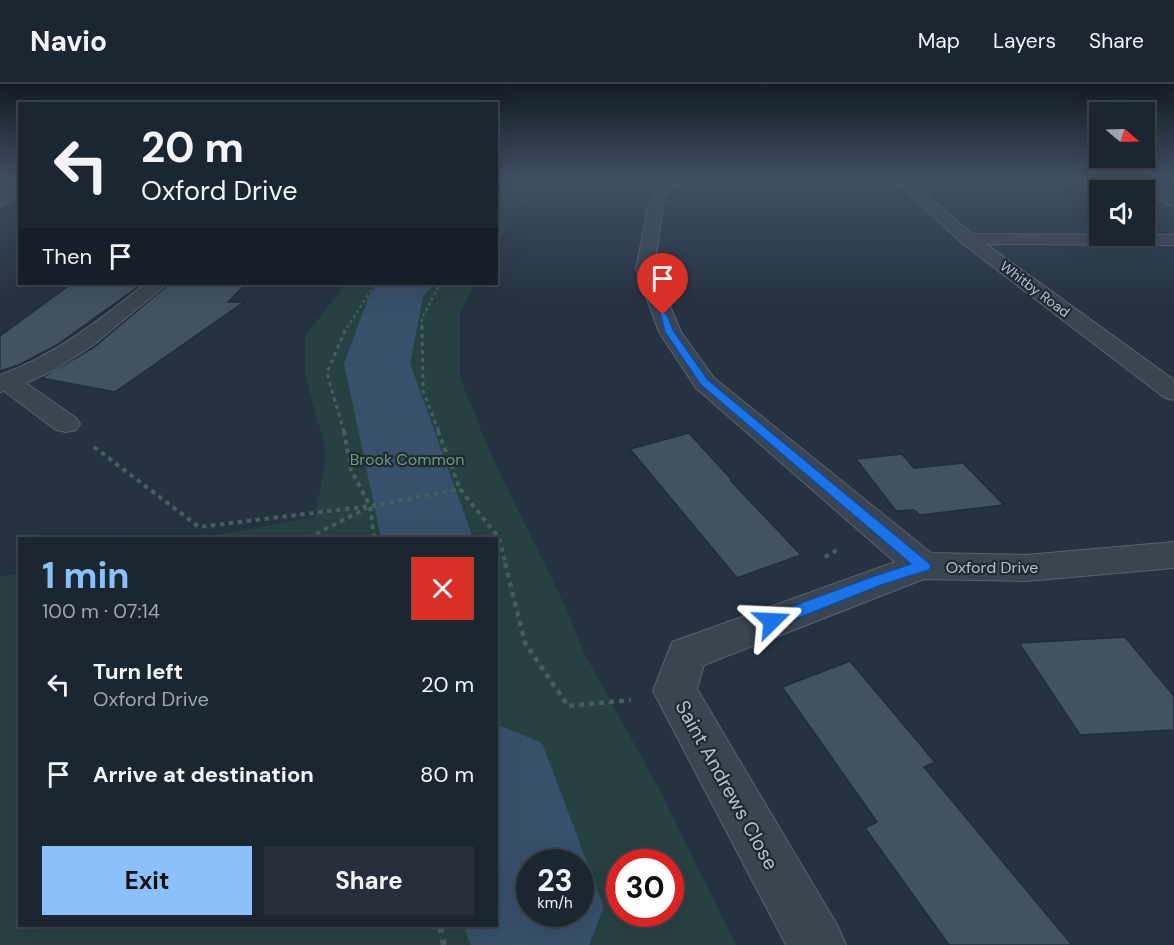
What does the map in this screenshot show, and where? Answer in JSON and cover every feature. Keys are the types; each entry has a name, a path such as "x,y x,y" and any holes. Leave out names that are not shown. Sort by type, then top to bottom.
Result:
{"street":[{"name":"Oxford Drive","path":"653,220 645,269 670,332 705,383 923,566 1026,568 1174,555"},
{"name":"Whitby Road","path":"947,220 968,239 1174,392"},
{"path":"968,239 1174,240"},
{"path":"4,383 51,363 82,345 156,285"},
{"path":"4,383 66,424"},
{"name":"Saint Andrews Close","path":"817,945 675,691 686,654 879,580 923,566"}],"path":[{"path":"374,285 349,322 327,373 340,417 351,470 370,506 374,537"},
{"path":"439,285 422,318 423,391 460,489 499,538 525,643 568,706 628,701 675,691"},
{"path":"66,424 199,527 370,506 460,489"},
{"path":"310,537 370,506"},
{"path":"440,927 444,945"}],"green space":[{"path":"498,220 512,220 498,242"},
{"name":"Brook Common","path":"344,285 474,285 460,313 460,378 491,455 567,610 585,655 659,789 736,945 0,945 0,577 18,573 18,927 498,927 498,537 207,537 315,517 327,454 305,375 305,337"}],"building":[{"path":"70,285 141,285 57,345 19,365 0,371 0,336"},
{"path":"168,285 245,285 228,302 244,302 115,392 41,378 93,348"},
{"path":"689,433 801,555 737,578 630,449"},
{"path":"902,454 914,468 963,463 1004,505 920,515 914,510 896,511 856,459"},
{"path":"1125,637 1174,696 1174,730 1080,735 1019,643"},
{"path":"850,661 935,762 924,767 1072,945 949,945 865,828 877,822 782,687"}],"waterway":[{"path":"405,285 396,296 377,363 427,537"},
{"path":"498,795 516,858"}],"route":[{"path":"663,315 670,332 705,383 923,566 879,580 772,621"}]}
